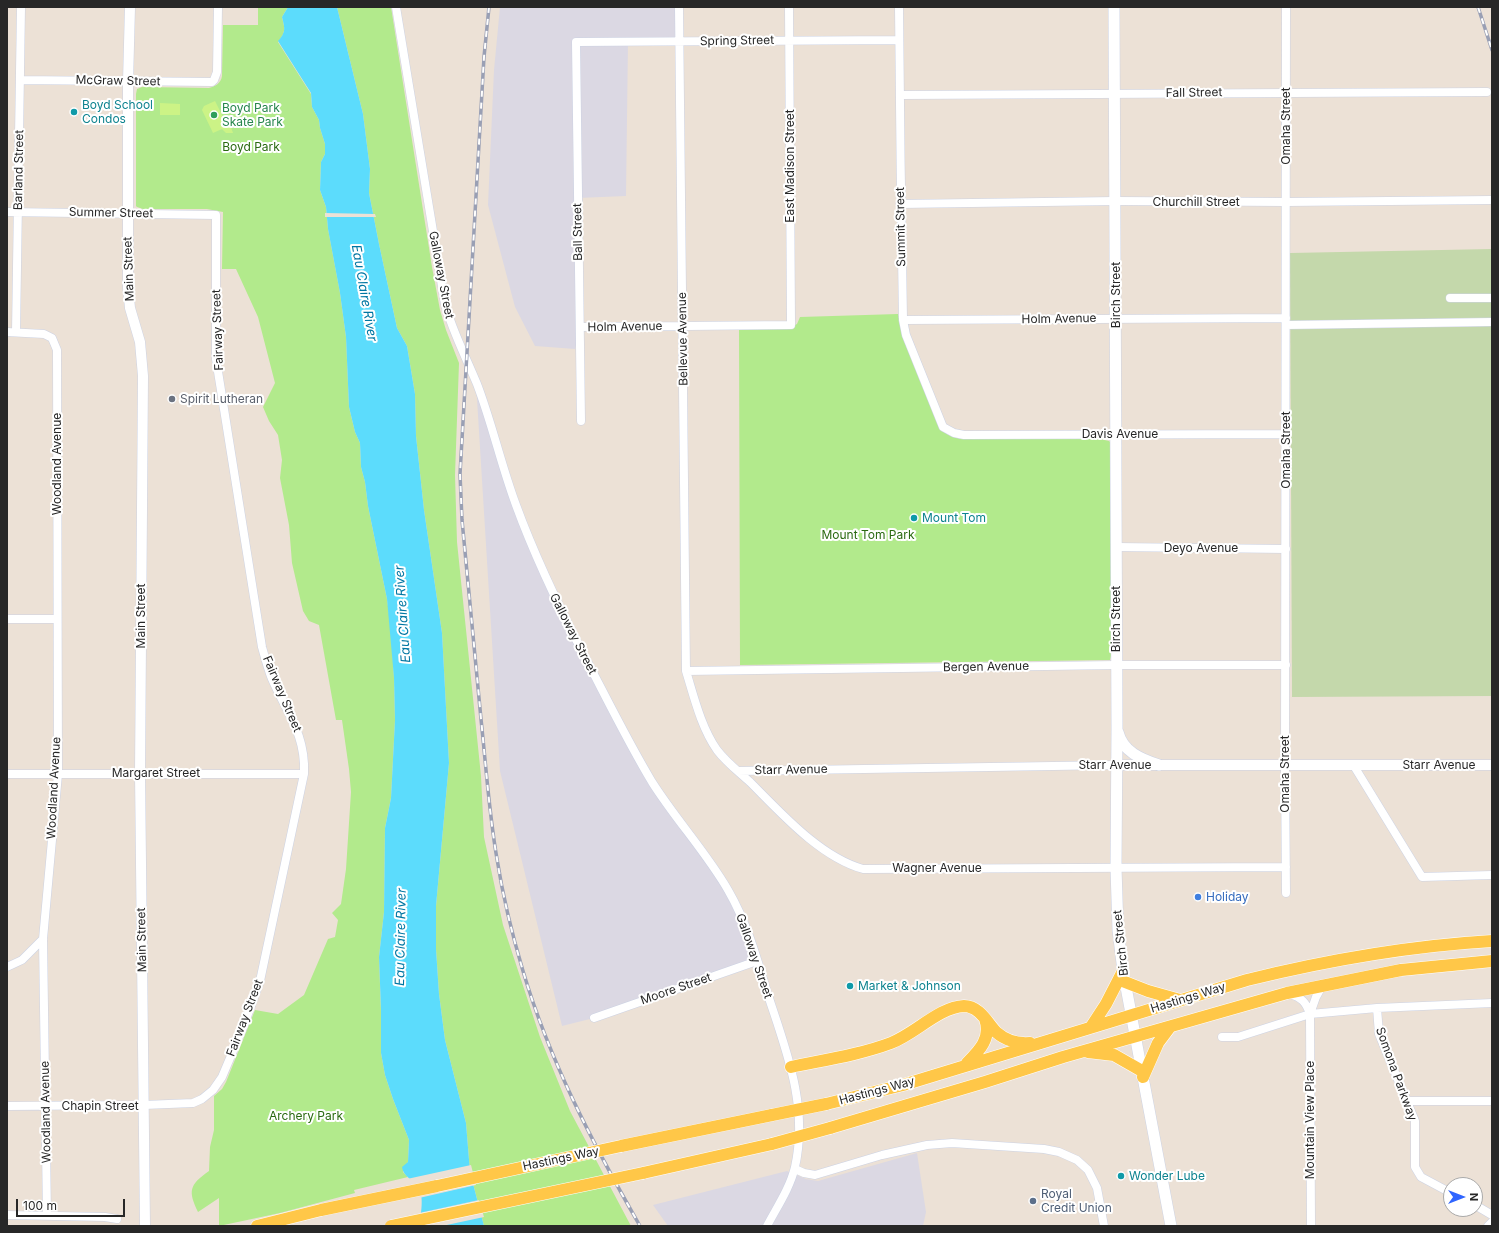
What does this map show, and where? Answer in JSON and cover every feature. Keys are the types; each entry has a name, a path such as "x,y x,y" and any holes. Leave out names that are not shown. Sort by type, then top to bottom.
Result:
{"main road":[{"name":"Birch Street","path":"1114,7 1116,201 1116,868 1118,930 1124,976 1171,1226"},
{"path":"1117,728 1122,742 1131,752 1145,760 1159,765"},
{"name":"Hastings Way","path":"257,1226 622,1146 826,1104 903,1085 964,1065 1247,980 1303,966 1399,950 1492,941"},
{"name":"Hastings Way","path":"391,1226 643,1173 772,1144 985,1082 1083,1051 1287,993 1401,970 1492,961"},
{"path":"1091,1027 1124,976 1148,991 1180,1000"},
{"path":"791,1067 873,1049 893,1042 910,1034 950,1009 964,1006 977,1010 997,1032 1012,1041 1038,1043"},
{"path":"964,1065 980,1051 984,1043 988,1026 985,1019"},
{"path":"1083,1051 1114,1055 1142,1074 1158,1043 1170,1027"}],"street":[{"name":"Barland Street","path":"16,332 21,7"},
{"name":"Main Street","path":"130,7 127,214 128,288 130,308 140,342 143,376 140,773 145,1226"},
{"name":"McGraw Street","path":"20,80 212,82 217,72 218,7"},
{"name":"Galloway Street","path":"396,7 445,304 458,345 476,383 515,502 536,556 559,606 623,732 676,818 704,852 729,891 746,925 791,1067 797,1093 800,1121 799,1143 795,1169 782,1200 767,1226"},
{"name":"Bellevue Avenue","path":"679,7 686,671"},
{"name":"East Madison Street","path":"789,7 791,325"},
{"name":"Summit Street","path":"899,7 900,204 903,320 906,334 943,427 954,433"},
{"name":"Omaha Street","path":"1286,7 1286,893"},
{"name":"Spring Street","path":"576,42 899,40"},
{"name":"Ball Street","path":"576,42 581,421"},
{"name":"Fall Street","path":"900,95 1487,92"},
{"name":"Churchill Street","path":"900,204 1116,201 1286,202 1492,200"},
{"name":"Summer Street","path":"7,212 216,215"},
{"name":"Fairway Street","path":"193,1103 202,1099 213,1090 222,1077 244,1025 260,981 304,774 305,759 303,745 298,731 272,678 262,647 216,359 216,215"},
{"path":"1450,298 1492,298"},
{"name":"Holm Avenue","path":"903,320 1116,318 1286,322 1492,322"},
{"name":"Holm Avenue","path":"580,327 791,325"},
{"path":"7,332 16,332"},
{"name":"Woodland Avenue","path":"16,332 44,334 52,338 57,350 58,774 43,939 47,1216"},
{"name":"Davis Avenue","path":"954,433 964,435 1286,434"},
{"name":"Deyo Avenue","path":"1116,547 1286,548"},
{"path":"7,619 57,619"},
{"name":"Bergen Avenue","path":"686,671 1117,665 1286,665"},
{"name":"Wagner Avenue","path":"686,671 703,725 717,750 797,828 835,857 850,865 863,869 1286,867"},
{"name":"Starr Avenue","path":"738,771 1116,765 1492,765"},
{"path":"1354,766 1422,877 1492,875"},
{"name":"Margaret Street","path":"7,774 304,774"},
{"path":"7,967 22,960 43,939"},
{"name":"Moore Street","path":"594,1018 757,961"},
{"name":"Mountain View Place","path":"1310,1226 1310,1014 1322,986"},
{"path":"1287,993 1300,997 1310,1014"},
{"path":"1222,1038 1238,1036 1310,1014 1377,1008 1492,1002"},
{"name":"Somona Parkway","path":"1377,1008 1379,1034 1408,1101 1414,1121 1416,1167 1421,1177 1443,1188"},
{"path":"1408,1101 1492,1101"},
{"name":"Chapin Street","path":"7,1106 144,1105 193,1103"},
{"path":"795,1169 804,1173 815,1175 882,1155 938,1144 960,1143 1044,1149 1059,1152 1077,1160 1088,1170 1097,1188 1104,1226"},
{"path":"1483,1210 1492,1215"},
{"path":"7,1215 104,1217 117,1219"},
{"path":"1488,1226 1492,1222"}],"shaded area":[{"path":"500,7 679,7 679,42 628,42 626,196 578,198 580,327 575,349 535,346 515,307 488,205 494,70"},
{"path":"476,383 536,557 623,732 729,891 757,961 594,1018 562,1026 500,771"},
{"path":"917,1153 926,1212 923,1226 668,1226 653,1205 787,1171 806,1179 818,1181"}],"green space":[{"path":"258,7 288,7 282,17 284,30 278,42 311,94 312,107 319,120 325,144 325,154 321,162 320,190 326,207 328,229 340,293 346,337 349,407 355,432 360,443 361,467 387,599 391,628 395,720 391,798 385,828 384,912 379,957 381,1053 385,1075 409,1140 408,1162 403,1172 408,1177 354,1190 355,1193 280,1213 219,1226 219,1198 198,1212 192,1193 192,1189 197,1180 209,1171 210,1147 214,1130 214,1096 222,1089 226,1082 255,1010 278,1014 304,995 328,939 335,937 338,920 332,913 341,904 346,869 351,792 342,720 336,720 319,625 309,621 303,611 292,563 289,525 280,478 282,460 278,435 269,421 263,407 275,383 258,317 236,269 222,269 223,212 207,209 143,209 136,206 136,94 137,89 142,87 209,88 218,84 221,81 222,76 223,25 258,25"},
{"path":"337,7 391,7 440,310 459,363 455,475 457,542 481,776 484,837 503,925 540,1037 570,1111 631,1226 484,1226 470,1172 466,1123 445,1040 439,994 436,949 436,906 449,763 442,633 424,510 416,436 415,394 407,346 397,328 379,244 369,193 370,169 363,114"},
{"name":"Boyd Park Skate Park","path":"215,101 233,133 226,133 222,129 213,133 202,110 204,106"},
{"path":"160,103 180,104 180,115 160,115"},
{"path":"1492,249 1492,696 1292,697 1290,253"},
{"name":"Mount Tom Park","path":"898,314 903,338 941,429 947,434 960,439 1100,439 1111,443 1110,660 740,665 739,328 793,326 797,324 800,317"}],"water":[{"name":"Eau Claire River","path":"288,7 337,7 363,114 370,169 369,193 379,244 397,328 407,346 415,394 416,436 424,510 442,633 449,763 436,906 436,949 439,994 445,1040 466,1123 470,1172 484,1226 420,1226 422,1201 420,1191 416,1184 404,1173 402,1167 408,1162 409,1140 385,1075 381,1053 379,957 384,912 385,828 391,798 395,720 394,678 387,599 361,467 360,443 355,432 349,407 346,337 340,293 328,229 326,207 320,190 321,162 325,154 325,144 319,120 312,107 311,93 278,41 284,33 282,17"}],"pier":[{"path":"325,213 375,214 376,217 325,217"},
{"path":"471,1165 476,1185 419,1198 416,1188 407,1179"},
{"path":"479,1200 484,1217 442,1226 418,1226 419,1213"}],"railway":[{"path":"489,7 484,57 460,474 462,520 492,824 499,873 508,915 519,957 546,1038 559,1070 589,1133 640,1226"},
{"path":"1478,7 1492,50"}],"place":[{"name":"Boyd School Condos","path":"74,112"},
{"name":"Boyd Park Skate Park","path":"214,115"},
{"name":"Spirit Lutheran","path":"172,399"},
{"name":"Mount Tom","path":"914,518"},
{"name":"Holiday","path":"1198,897"},
{"name":"Market & Johnson","path":"850,986"},
{"name":"Wonder Lube","path":"1121,1176"},
{"name":"Royal Credit Union","path":"1033,1201"}],"park label":[{"name":"Boyd Park","path":"251,147"},
{"name":"Archery Park","path":"306,1116"}]}
